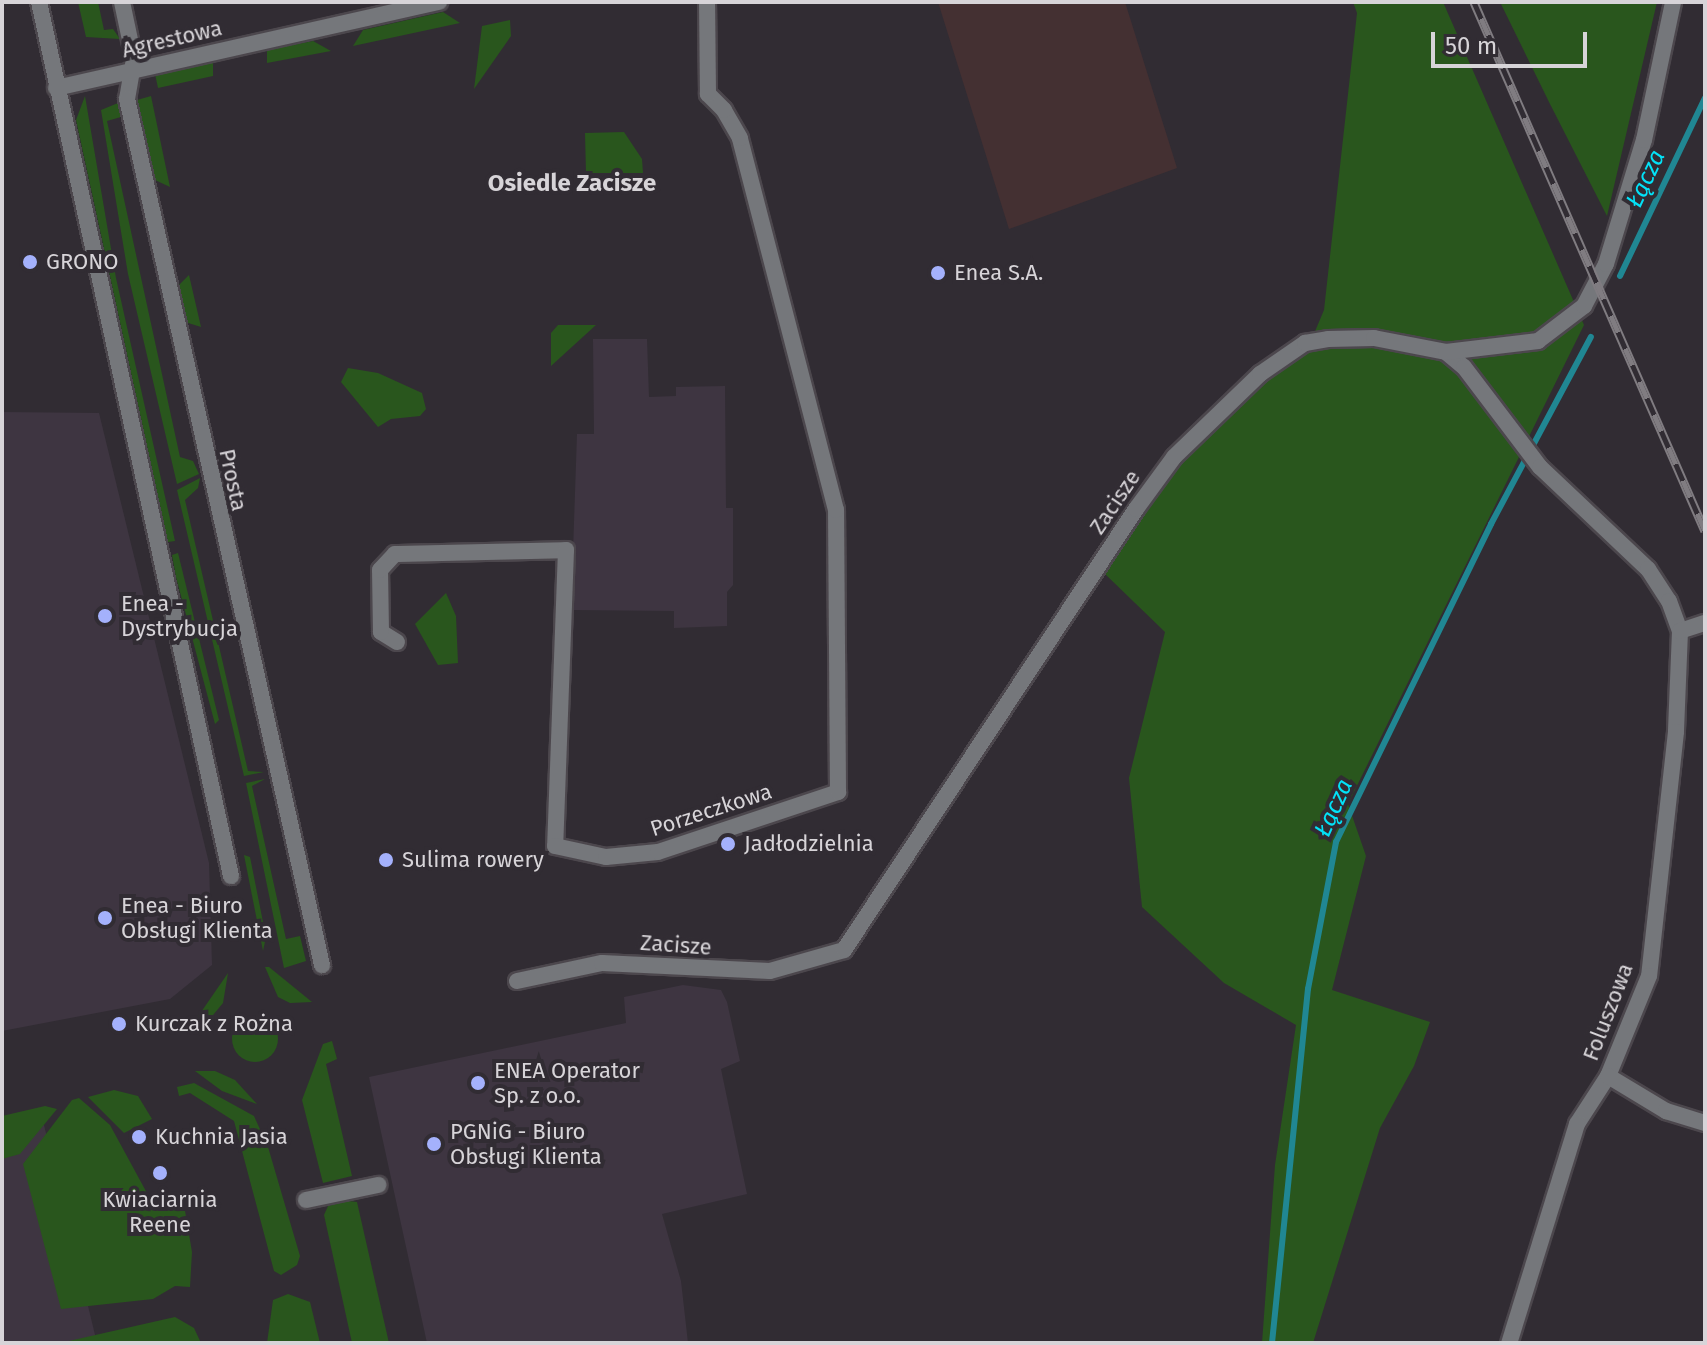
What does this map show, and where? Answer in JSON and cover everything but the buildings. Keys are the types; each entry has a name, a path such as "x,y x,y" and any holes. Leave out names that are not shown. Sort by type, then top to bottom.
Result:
{"street":[{"path":"39,2 231,876"},
{"name":"Prosta","path":"122,2 134,59 129,71 127,99 322,965"},
{"name":"Agrestowa","path":"56,88 439,2"},
{"name":"Porzeczkowa","path":"397,642 381,632 380,570 395,554 566,550 555,846 606,857 658,852 838,792 836,510 740,138 724,110 708,94 707,2"},
{"name":"Zacisze","path":"517,981 602,963 770,971 844,950 1136,509 1174,457 1222,408 1305,343 1374,338 1446,352 1538,341 1584,306 1606,264 1644,140 1673,2"},
{"name":"Foluszowa","path":"1446,352 1464,367 1524,450 1648,569 1680,631 1676,732 1649,976 1608,1076 1577,1124 1509,1343"},
{"path":"1680,631 1705,623"},
{"path":"1608,1076 1666,1111 1705,1123"},
{"path":"306,1200 378,1185"}],"shaded area":[{"path":"938,2 1125,2 1177,168 1009,229"},
{"path":"593,339 647,339 649,397 676,396 676,387 725,386 726,508 733,508 733,585 727,592 727,626 674,628 674,611 571,610 577,434 594,434"},
{"path":"2,412 99,413 209,863 212,965 170,999 2,1031"},
{"name":"ENEA Operator Sp. z o.o.","path":"683,985 721,990 727,1002 740,1061 721,1069 747,1194 662,1214 681,1281 688,1343 427,1343 369,1077 626,1023 624,997"},
{"path":"43,1121 97,1343 2,1343 2,1130"}],"green space":[{"path":"78,2 98,2 104,30 113,29 120,39 86,37"},
{"path":"1353,2 1443,2 1584,325 1348,804 1366,856 1332,990 1430,1022 1414,1066 1380,1128 1313,1343 1262,1343 1275,1165 1296,1025 1224,983 1142,907 1129,778 1165,632 1105,574 1154,495 1198,440 1253,387 1308,348 1324,310 1357,13"},
{"path":"1500,2 1657,2 1607,216 1549,102"},
{"path":"443,12 460,23 353,46 363,30"},
{"path":"510,20 511,36 474,89 482,26"},
{"path":"313,41 331,51 267,63 267,50"},
{"path":"213,62 213,76 158,88 155,74"},
{"path":"85,96 116,278 175,541 168,542 76,120"},
{"path":"151,96 170,187 155,180 137,100"},
{"path":"118,103 121,117 107,121 180,457 193,461 199,474 177,484 128,274 101,110"},
{"path":"624,132 642,159 643,173 586,173 585,133"},
{"path":"189,275 201,327 185,322 178,286"},
{"path":"558,325 596,325 551,366 551,333"},
{"path":"348,368 378,373 422,393 426,409 420,416 391,419 378,427 341,382"},
{"path":"200,478 198,488 185,500 248,771 264,772 244,776 177,490"},
{"path":"178,553 219,720 215,724 176,577 172,555"},
{"path":"446,593 456,616 458,663 438,665 415,624"},
{"path":"265,779 252,786 286,939 300,936 306,961 284,968 246,783"},
{"path":"244,855 250,857 266,937 263,951"},
{"path":"265,967 312,1002 290,1003 278,997"},
{"path":"228,973 223,1003 204,1026 188,1031"},
{"path":"255,1016 271,1023 278,1039 271,1055 255,1062 239,1055 232,1039 239,1023"},
{"path":"332,1041 337,1059 326,1064 352,1176 323,1183 302,1100 323,1044"},
{"path":"195,1071 215,1071 235,1080 257,1104 222,1091"},
{"path":"194,1083 254,1116 268,1147 300,1256 297,1265 281,1275 274,1271 234,1121 190,1093 179,1096 177,1087"},
{"path":"114,1090 138,1096 152,1119 124,1133 88,1097"},
{"path":"79,1098 110,1125 154,1206 182,1193 192,1252 190,1287 175,1286 153,1299 61,1309 23,1164 72,1100"},
{"path":"45,1106 57,1109 20,1154 2,1159 2,1116"},
{"path":"357,1202 389,1343 352,1343 324,1215 328,1206"},
{"path":"288,1294 310,1302 320,1343 267,1343 273,1300"},
{"path":"175,1317 194,1328 201,1343 60,1343"}],"waterway":[{"name":"Łącza","path":"1620,276 1705,98"},
{"name":"Łącza","path":"1272,1343 1308,989 1336,842 1491,524 1591,337"}],"railway":[{"path":"1474,2 1705,531"}],"place":[{"name":"GRONO","path":"30,262"},
{"name":"Enea S.A.","path":"938,273"},
{"name":"Enea - Dystrybucja","path":"105,616"},
{"name":"Jadłodzielnia","path":"728,844"},
{"name":"Sulima rowery","path":"386,860"},
{"name":"Enea - Biuro Obsługi Klienta","path":"105,918"},
{"name":"Kurczak z Rożna","path":"119,1024"},
{"name":"ENEA Operator Sp. z o.o.","path":"478,1083"},
{"name":"Kuchnia Jasia","path":"139,1137"},
{"name":"PGNiG - Biuro Obsługi Klienta","path":"434,1144"},
{"name":"Kwiaciarnia Reene","path":"160,1173"}],"district":[{"name":"Osiedle Zacisze","path":"572,184"}]}
